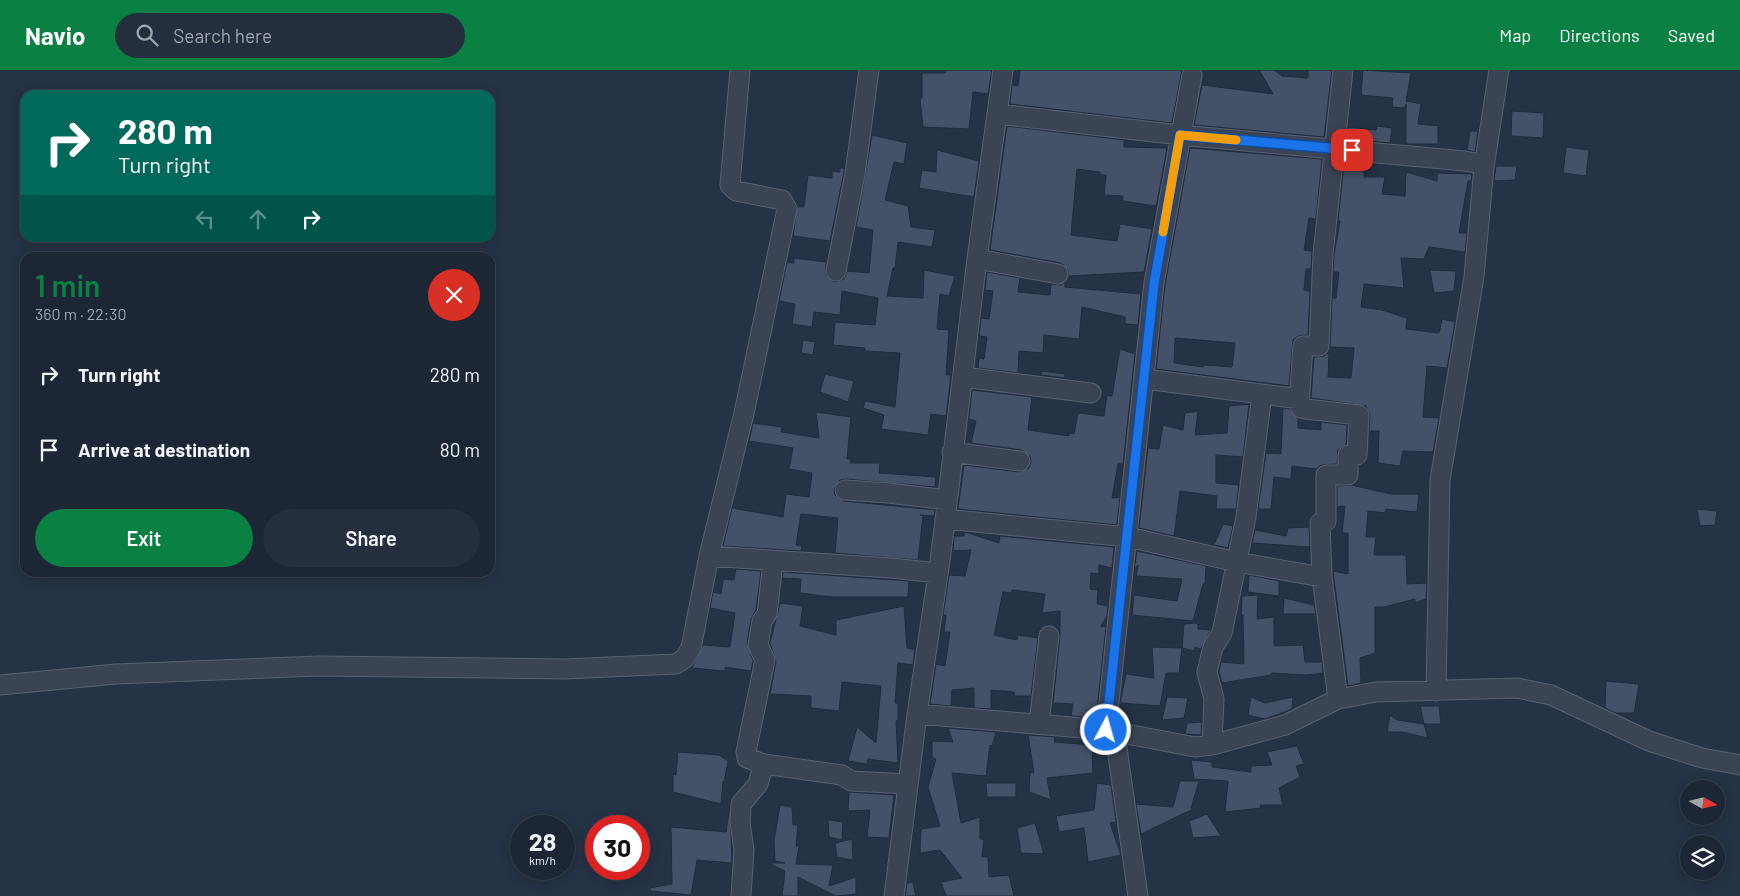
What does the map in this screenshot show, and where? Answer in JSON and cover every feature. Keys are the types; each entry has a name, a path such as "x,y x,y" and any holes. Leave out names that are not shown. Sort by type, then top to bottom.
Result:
{"street":[{"path":"0,685 116,674 318,666 565,669 676,664 685,658 691,648 709,556 744,413 787,209 782,200 736,191 730,186 740,70"},
{"path":"836,271 855,174 869,70"},
{"path":"894,896 1003,70"},
{"path":"1338,699 1322,576 1320,522 1326,521 1326,475 1348,475 1348,455 1357,455 1359,415 1301,408 1300,399 1304,346 1319,346 1323,254 1333,148 1343,70"},
{"path":"1436,691 1440,480 1474,277 1484,167 1499,70"},
{"path":"1138,896 1118,757 1114,742 1106,730 1154,284 1192,75"},
{"path":"998,114 1180,135 1465,161 1480,164 1484,167"},
{"path":"977,259 1058,274"},
{"path":"962,376 1091,393"},
{"path":"1145,379 1300,399"},
{"path":"1212,745 1214,699 1208,672 1213,647 1222,633 1246,516 1262,395"},
{"path":"952,452 1020,461"},
{"path":"844,490 947,500"},
{"path":"945,519 1128,537 1237,562 1322,576"},
{"path":"709,556 773,562 891,568 938,573"},
{"path":"773,562 767,614 762,621 758,645 765,660 746,752 747,758 764,764 842,775 851,781 908,784"},
{"path":"1039,724 1049,636"},
{"path":"917,714 1106,730 1181,746 1212,745 1286,725 1338,699 1376,692 1517,688 1550,695 1649,741 1702,758 1740,766"},
{"path":"741,896 744,850 740,822 741,804 744,798 758,784 764,764"}],"building":[{"path":"946,70 992,70 988,94 973,92 969,129 923,127 920,98 922,98 922,73 945,73"},
{"path":"1020,70 1182,70 1172,123 1010,104 1012,85 1018,86"},
{"path":"1259,70 1274,70 1282,76 1308,78 1308,70 1332,70 1324,137 1194,125 1202,85 1273,94"},
{"path":"1363,70 1411,73 1406,101 1421,104 1418,124 1438,126 1438,144 1406,144 1406,104 1405,108 1392,107 1393,98 1361,95"},
{"path":"1512,111 1544,113 1543,138 1511,136"},
{"path":"1007,126 1124,140 1124,147 1167,148 1156,206 1122,201 1123,196 1104,195 1106,175 1100,175 1100,172 1077,169 1071,235 1117,241 1120,224 1152,229 1144,272 1069,276 1068,270 1061,263 990,250"},
{"path":"1377,126 1392,128 1390,143 1347,139 1348,127 1376,130"},
{"path":"1470,131 1478,131 1475,152 1467,150"},
{"path":"872,135 907,143 904,164 894,162 885,200 908,206 911,227 935,230 932,247 898,242 895,268 893,268 887,296 923,298 924,270 955,276 949,296 940,294 937,329 949,330 946,375 951,375 946,416 931,414 928,435 881,429 884,415 863,408 865,401 895,407 900,353 865,351 865,348 833,345 835,322 875,325 878,298 842,291 840,315 814,312 812,327 792,324 795,304 779,301 787,262 794,263 794,258 826,262 826,275 834,282 844,279 847,271 869,273 873,230 856,227"},
{"path":"1566,147 1589,150 1586,176 1563,173"},
{"path":"1190,148 1322,159 1316,219 1309,218 1304,250 1312,251 1311,269 1306,269 1304,290 1310,291 1308,335 1298,336 1293,340 1289,386 1156,369 1165,285","holes":["1175,338 1235,343 1232,367 1204,365 1203,367 1174,363"]},
{"path":"937,150 979,161 974,197 919,188 922,170 936,172"},
{"path":"1344,163 1364,169 1364,177 1385,177 1382,194 1405,196 1406,172 1437,181 1437,173 1472,174 1471,181 1468,181 1459,233 1467,233 1465,252 1429,247 1424,259 1401,258 1404,288 1364,284 1361,307 1382,310 1407,318 1406,329 1439,333 1442,319 1455,322 1447,368 1427,366 1423,417 1439,418 1433,452 1403,451 1400,466 1378,463 1379,431 1369,431 1370,415 1366,406 1311,398 1314,357 1324,356 1329,352 1328,377 1351,378 1354,348 1330,347 1332,298 1336,298 1339,272 1333,272 1340,221 1338,221"},
{"path":"1496,166 1517,166 1515,180 1494,181"},
{"path":"840,168 844,168 844,172 830,241 793,236 797,207 804,207 808,175 832,178 832,171 840,172"},
{"path":"1430,270 1456,271 1454,291 1434,293"},
{"path":"987,272 1020,278 1018,292 1050,295 1051,284 1061,285 1065,282 1065,287 1141,294 1138,325 1125,324 1125,317 1082,307 1079,339 1044,335 1043,353 1019,351 1018,373 978,368 979,358 984,359 987,337 979,336 981,318 989,319 993,291 985,290"},
{"path":"803,340 815,342 813,355 801,353"},
{"path":"1120,349 1135,354 1123,464 1118,464 1112,498 1120,497 1117,525 958,509 964,465 1019,472 1029,468 1031,462 1030,456 1022,450 971,443 976,421 969,419 972,390 1032,397 1028,430 1069,436 1069,433 1074,434 1078,413 1104,416 1107,395 1112,396"},
{"path":"1042,371 1065,374 1065,378 1041,375"},
{"path":"825,374 854,381 848,402 820,392"},
{"path":"1249,404 1243,457 1216,455 1216,483 1239,485 1236,509 1216,509 1217,496 1180,491 1174,536 1139,528 1148,448 1159,449 1163,425 1183,430 1185,413 1198,411 1195,435 1227,433 1229,406"},
{"path":"1283,408 1289,409 1298,419 1298,428 1321,430 1321,422 1347,425 1346,444 1338,450 1337,464 1321,465 1316,469 1292,466 1291,479 1274,477 1271,509 1258,509 1266,453 1281,454"},
{"path":"816,412 851,417 847,459 851,459 850,463 880,463 879,473 936,477 935,487 846,479 840,480 834,489 835,495 844,501 935,510 934,516 920,515 923,516 918,560 835,553 838,518 801,514 796,545 802,546 801,551 723,546 732,508 783,517 786,494 809,497 812,473 789,469 793,448 749,441 753,423 782,427 781,432 819,438"},
{"path":"1351,485 1391,494 1419,494 1417,512 1386,509 1385,513 1368,511 1366,537 1376,537 1374,555 1406,555 1407,584 1427,583 1426,599 1415,603 1415,599 1384,607 1375,607 1375,653 1360,658 1361,683 1348,686 1333,571 1348,574 1348,533 1342,533 1345,506 1337,507 1337,486"},
{"path":"1697,509 1717,511 1715,525 1700,526"},
{"path":"1223,524 1233,526 1228,548 1214,545"},
{"path":"1309,527 1310,547 1252,543 1255,530 1286,536 1288,528"},
{"path":"965,532 999,543 1000,536 1114,547 1112,568 1099,565 1099,574 1091,573 1090,589 1098,590 1097,604 1108,606 1107,616 1101,626 1106,627 1096,718 1071,716 1073,704 1053,703 1060,637 1060,611 1042,613 1045,594 1012,590 1012,593 1003,592 994,635 1017,640 1018,635 1038,638 1031,696 1014,696 1014,692 991,690 991,709 974,708 974,688 952,690 951,706 930,704 936,664 945,666 950,632 944,632 946,615 943,615 949,575 965,576 971,550 953,551 954,536 964,536"},
{"path":"1137,551 1206,566 1205,584 1203,584 1193,621 1132,615 1134,595 1177,601 1182,579 1136,576 1138,565 1134,570"},
{"path":"736,569 761,571 756,610 751,619 747,643 753,661 751,671 725,667 725,671 692,668 703,645 730,647 735,613 710,608 713,592 721,594 723,579 734,580"},
{"path":"783,572 909,581 908,597 832,597 800,593 801,579 782,578"},
{"path":"1249,575 1279,581 1279,596 1248,592"},
{"path":"1258,595 1257,619 1274,617 1274,646 1303,645 1305,662 1322,662 1323,673 1306,675 1272,673 1271,675 1222,683 1219,672 1221,662 1244,664 1243,615 1241,616 1242,596"},
{"path":"1284,598 1314,605 1316,614 1283,614"},
{"path":"780,603 803,606 800,626 836,635 836,620 904,606 907,648 915,650 913,665 898,663 895,703 898,703 898,721 896,721 898,763 868,759 867,764 848,761 857,727 876,743 881,686 842,682 839,711 811,708 811,696 770,694 776,662 770,643"},
{"path":"1198,623 1198,629 1211,630 1201,649 1195,647 1195,651 1182,648 1184,624"},
{"path":"1152,647 1182,648 1179,673 1166,673 1160,706 1120,703 1126,674 1154,678"},
{"path":"1606,681 1639,684 1634,713 1615,713 1605,708"},
{"path":"1167,697 1188,698 1184,718 1162,720"},
{"path":"1251,697 1265,703 1293,697 1292,709 1265,719 1248,715"},
{"path":"1420,706 1439,706 1441,724 1424,724"},
{"path":"1390,715 1397,720 1424,724 1428,738 1402,732 1387,732"},
{"path":"1202,722 1201,735 1185,734 1187,723"},
{"path":"948,728 996,732 992,746 990,745 986,776 952,773 961,823 980,817 980,839 984,839 982,857 988,857 989,877 1009,875 1014,896 946,896 941,882 962,878 940,850 920,853 921,829 940,826 928,787 936,759 932,758 932,741 953,742"},
{"path":"1028,735 1055,737 1054,742 1092,745 1093,773 1047,778 1051,800 1029,792 1030,772 1034,773"},
{"path":"1297,746 1304,764 1296,766 1300,777 1279,788 1283,805 1260,805 1261,808 1225,812 1228,781 1194,779 1191,760 1212,762 1212,767 1251,772 1251,766 1272,765 1267,752"},
{"path":"678,752 719,755 728,761 723,781 721,804 673,792 673,774 676,775"},
{"path":"1180,781 1199,781 1191,808 1193,809 1141,834 1136,804 1173,807"},
{"path":"986,783 1016,783 1016,797 987,797"},
{"path":"1097,783 1111,785 1116,822 1110,823 1121,855 1088,862 1084,828 1059,832 1056,816 1094,810"},
{"path":"849,792 894,795 889,838 867,837 870,810 848,811"},
{"path":"730,805 732,863 697,860 691,895 650,891 650,888 672,884 671,827 726,832"},
{"path":"780,805 792,807 793,825 798,825 796,846 799,846 796,864 833,865 829,886 856,877 856,894 836,896 798,877 798,896 782,896 785,871 768,863 785,863 775,861 774,841"},
{"path":"1207,814 1221,836 1193,838 1189,821"},
{"path":"828,820 843,822 842,840 829,837"},
{"path":"1035,823 1044,854 1021,853 1017,828"},
{"path":"852,839 853,860 837,857 835,843"},
{"path":"913,882 916,896 905,896 907,883"}],"slow traffic":[{"path":"1163,232 1180,135 1236,140"}],"route":[{"path":"1106,730 1154,284 1180,135 1352,150"}]}
